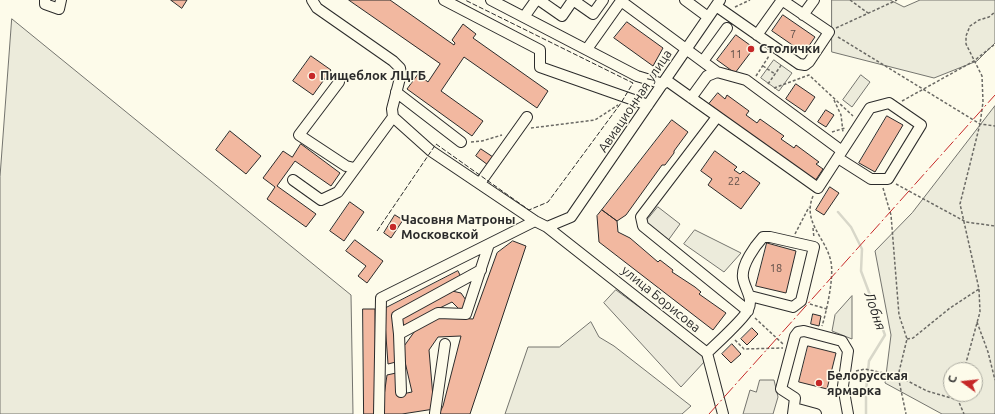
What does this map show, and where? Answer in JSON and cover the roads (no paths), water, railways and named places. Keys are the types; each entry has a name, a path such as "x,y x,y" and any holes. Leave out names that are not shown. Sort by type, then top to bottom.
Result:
{"street":[{"path":"45,0 45,4 59,9 62,0"},
{"path":"293,180 321,200 338,192 354,168 393,117 392,109 401,74 400,68 393,61 317,8 312,0"},
{"path":"444,0 540,50 540,67 648,105"},
{"path":"491,0 637,76 664,82 691,98 818,188 842,152 870,108 889,103 921,125 884,179 871,178 842,152 763,92 750,83 717,72 620,1 587,49"},
{"path":"524,17 536,0"},
{"path":"539,0 562,16 573,0 593,14 603,0"},
{"path":"685,0 708,17"},
{"path":"718,3 725,12 775,48 799,64 805,65 809,62 829,32 782,0 757,35"},
{"path":"803,15 814,0"},
{"name":"Авиационная улица","path":"547,227 571,217 718,3"},
{"path":"703,61 727,28"},
{"path":"691,98 707,76 717,72"},
{"path":"339,82 299,135 346,166 354,168"},
{"path":"396,92 461,142"},
{"name":"улица Борисова","path":"393,117 430,151 535,221 547,227 707,353"},
{"path":"480,183 528,117"},
{"path":"717,117 641,217 643,226 748,311"},
{"path":"379,414 381,298 535,221"},
{"path":"723,414 707,353 748,311 750,296 743,277 745,267 755,246 763,237 770,236 814,246 801,301 793,306 750,296"},
{"path":"399,334 438,313 466,314 489,244"},
{"path":"401,392 397,316 481,270"},
{"path":"816,414 793,411 795,398 780,389 795,336 798,332 804,331 819,334 842,342 848,351 843,386 848,414"},
{"path":"433,414 445,344"}],"waterway":[{"name":"Лобня","path":"838,212 851,227 862,249 861,271 885,335 869,361 866,391 866,414"}],"place":[{"name":"Столички","path":"751,49"},
{"name":"Пищеблок ЛЦГБ","path":"312,76"},
{"name":"Часовня Матроны Московской","path":"393,227"},
{"name":"Белорусская ярмарка","path":"819,383"}]}
